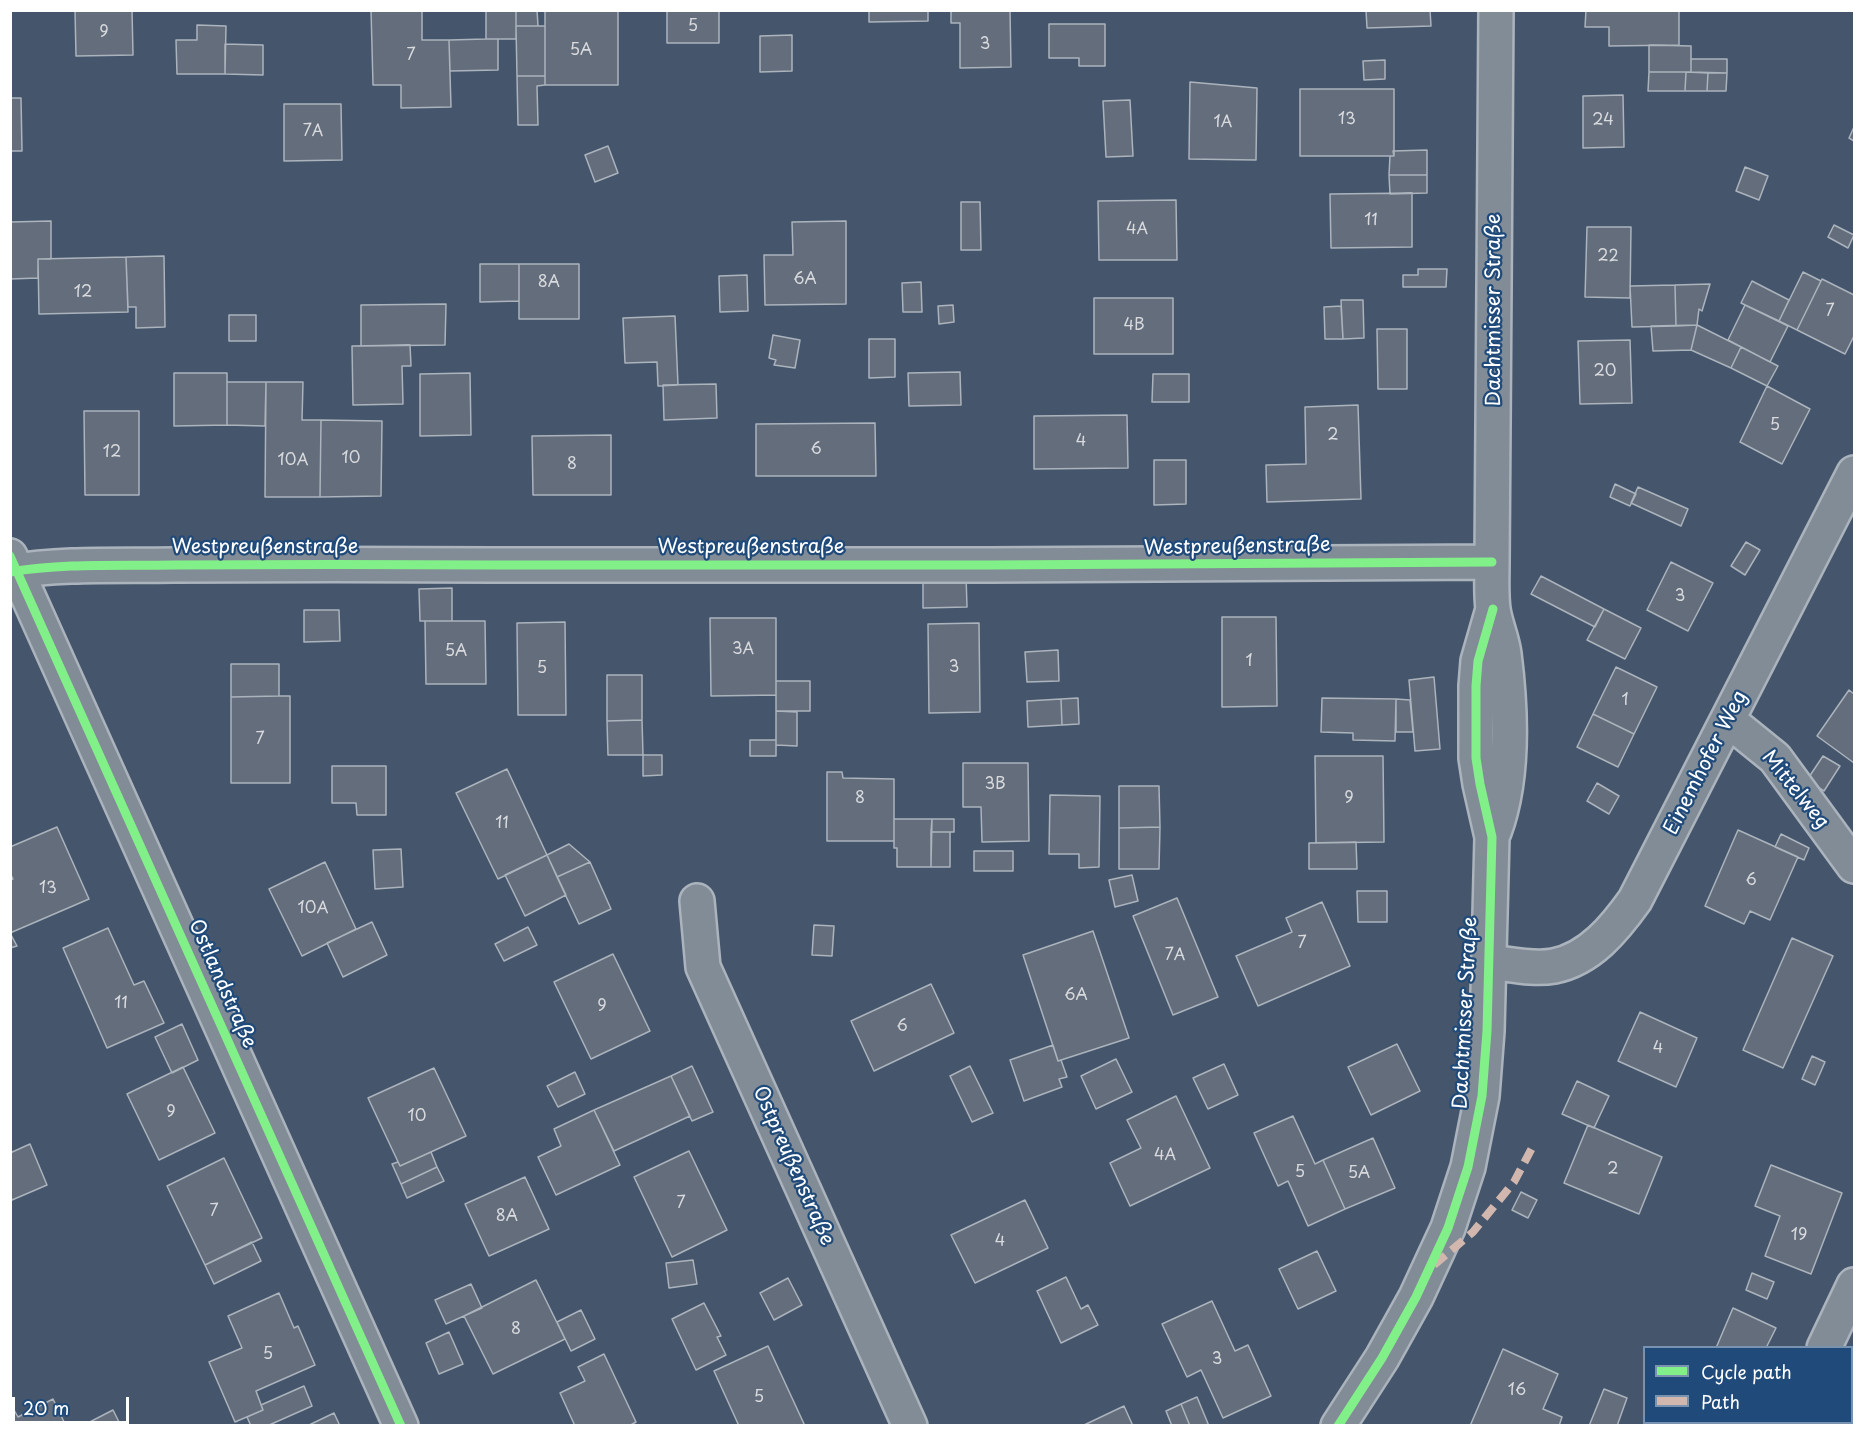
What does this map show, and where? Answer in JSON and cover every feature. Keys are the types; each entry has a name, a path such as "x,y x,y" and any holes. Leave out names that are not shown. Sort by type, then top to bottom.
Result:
{"street":[{"name":"Dachtmisser Straße","path":"1338,1425 1382,1358 1416,1297 1448,1228 1468,1167 1482,1096 1487,1031 1492,837 1501,815 1505,794 1508,733 1508,692 1504,650 1493,609 1492,562 1496,10"},
{"name":"Einemhofer Weg","path":"1489,962 1554,966 1601,941 1635,900 1854,473"},
{"name":"Westpreußenstraße","path":"13,566 986,564 1096,566 1492,562"},
{"name":"Ostlandstraße","path":"13,566 401,1425"},
{"name":"Mittelweg","path":"1728,720 1774,758 1854,866"},
{"name":"Ostpreußenstraße","path":"697,902 703,967 910,1425"},
{"path":"1824,1346 1854,1285"}],"building":[{"path":"75,10 132,10 133,55 76,56"},
{"path":"371,10 422,10 422,40 449,40 451,107 401,108 401,85 373,85"},
{"path":"486,10 516,10 516,39 486,39"},
{"path":"516,10 537,10 538,26 516,26"},
{"path":"545,10 618,10 618,85 545,85"},
{"path":"667,10 719,10 719,43 667,43"},
{"path":"869,10 928,10 928,21 869,22"},
{"path":"951,10 1010,10 1011,67 960,68 960,23 951,23"},
{"path":"1366,10 1430,10 1431,26 1367,28"},
{"path":"1586,10 1679,10 1679,45 1609,46 1609,27 1585,27"},
{"path":"1049,24 1105,24 1105,66 1079,66 1079,58 1049,58"},
{"path":"197,25 226,26 225,74 177,74 176,40 197,40"},
{"path":"516,26 545,26 545,76 517,76"},
{"path":"792,35 792,71 760,72 760,36"},
{"path":"498,39 498,70 450,71 449,40"},
{"path":"225,44 263,45 263,75 225,74"},
{"path":"1649,45 1691,46 1691,72 1649,72"},
{"path":"1691,59 1727,59 1727,73 1691,72"},
{"path":"1385,60 1385,79 1364,80 1363,61"},
{"path":"1649,72 1686,72 1685,91 1648,91"},
{"path":"1686,72 1708,73 1707,91 1685,91"},
{"path":"1708,73 1727,73 1726,91 1707,91"},
{"path":"517,76 545,76 545,85 537,86 538,125 518,125"},
{"path":"1190,82 1257,88 1256,160 1189,159"},
{"path":"1300,89 1394,89 1394,156 1300,156"},
{"path":"1623,95 1624,147 1583,148 1583,96"},
{"path":"10,98 21,98 22,151 10,151"},
{"path":"1130,100 1133,156 1106,157 1103,101"},
{"path":"284,104 341,104 342,160 284,161"},
{"path":"1854,127 1854,141 1849,138"},
{"path":"608,146 618,173 595,182 585,155"},
{"path":"1427,150 1427,175 1389,175 1390,156 1394,156 1393,151"},
{"path":"1745,167 1768,176 1759,200 1736,191"},
{"path":"1389,175 1427,175 1427,193 1390,194"},
{"path":"1412,193 1412,247 1331,248 1330,194"},
{"path":"1176,200 1177,260 1099,260 1098,201"},
{"path":"961,202 980,202 981,250 961,250"},
{"path":"51,221 51,259 38,259 38,278 10,279 10,222"},
{"path":"846,221 846,304 765,305 764,255 793,255 792,222"},
{"path":"1834,225 1854,235 1848,248 1828,237"},
{"path":"1587,227 1631,227 1630,298 1585,297"},
{"path":"164,256 165,327 136,328 136,307 128,307 126,257"},
{"path":"126,257 128,312 39,314 38,259"},
{"path":"480,264 519,264 519,301 480,302"},
{"path":"519,264 579,264 579,319 519,319"},
{"path":"1418,269 1447,269 1446,287 1403,287 1403,275 1418,275"},
{"path":"1803,272 1821,281 1797,330 1779,321"},
{"path":"747,275 748,311 720,312 719,276"},
{"path":"1822,279 1854,295 1854,336 1845,354 1797,330"},
{"path":"1752,281 1789,300 1779,321 1741,303"},
{"path":"921,282 922,312 903,312 902,283"},
{"path":"1710,284 1702,311 1699,309 1697,325 1676,326 1675,285"},
{"path":"1675,285 1676,326 1632,327 1630,286"},
{"path":"1094,298 1173,298 1173,354 1094,354"},
{"path":"1341,300 1363,300 1364,338 1343,339"},
{"path":"446,304 445,345 361,346 361,305"},
{"path":"953,305 954,322 939,324 938,306"},
{"path":"1745,305 1788,326 1770,362 1728,340"},
{"path":"1341,306 1343,339 1325,339 1324,307"},
{"path":"229,315 256,315 256,341 229,341"},
{"path":"675,316 678,385 658,386 657,362 625,363 623,318"},
{"path":"1697,325 1691,350 1653,351 1651,326"},
{"path":"1697,325 1741,347 1731,368 1691,350"},
{"path":"1377,329 1407,329 1407,389 1378,389"},
{"path":"773,335 800,340 795,368 774,365 776,360 769,358"},
{"path":"869,339 895,339 895,377 869,378"},
{"path":"1630,340 1632,403 1580,404 1578,341"},
{"path":"410,345 411,366 402,366 403,404 353,405 352,346"},
{"path":"1741,347 1778,366 1767,386 1731,368"},
{"path":"960,372 961,405 909,406 908,373"},
{"path":"174,373 227,373 227,425 174,426"},
{"path":"470,373 471,435 420,436 420,374"},
{"path":"1153,374 1189,374 1189,402 1152,402"},
{"path":"227,382 266,382 265,426 227,425"},
{"path":"266,382 303,382 302,420 321,420 320,497 265,497"},
{"path":"716,384 717,418 664,420 663,385"},
{"path":"1767,386 1810,409 1782,464 1740,442"},
{"path":"1358,405 1361,499 1267,502 1266,465 1306,464 1305,407"},
{"path":"84,411 139,411 139,495 85,495"},
{"path":"1127,415 1128,468 1034,469 1034,416"},
{"path":"321,420 382,421 381,496 320,497"},
{"path":"875,423 876,476 756,476 756,424"},
{"path":"611,435 611,495 533,495 532,436"},
{"path":"1154,460 1186,460 1186,504 1154,505"},
{"path":"1615,484 1636,494 1630,506 1610,497"},
{"path":"1638,487 1688,509 1681,526 1631,503"},
{"path":"1746,542 1760,550 1745,575 1731,566"},
{"path":"1671,562 1713,583 1688,631 1647,610"},
{"path":"966,575 967,607 923,608 923,576"},
{"path":"1541,576 1604,609 1595,627 1531,594"},
{"path":"452,588 452,621 420,621 419,589"},
{"path":"1604,609 1641,628 1625,659 1587,640"},
{"path":"304,610 339,610 340,641 304,642"},
{"path":"1222,617 1276,617 1277,706 1222,707"},
{"path":"710,618 776,618 776,695 711,696"},
{"path":"425,621 485,621 486,684 426,684"},
{"path":"565,622 566,715 518,715 517,623"},
{"path":"979,623 980,712 929,713 928,624"},
{"path":"1058,650 1059,681 1027,682 1025,652"},
{"path":"231,664 279,664 279,696 231,697"},
{"path":"1616,667 1657,687 1634,734 1593,714"},
{"path":"607,675 642,675 642,720 607,721"},
{"path":"1434,677 1440,749 1415,751 1409,680"},
{"path":"776,681 810,681 810,711 776,711"},
{"path":"1849,690 1854,694 1854,763 1817,736"},
{"path":"290,696 290,783 231,783 231,697"},
{"path":"1078,698 1079,724 1062,725 1061,699"},
{"path":"1322,698 1396,699 1395,741 1353,740 1353,733 1321,732"},
{"path":"1061,699 1062,725 1028,727 1027,701"},
{"path":"1396,699 1410,700 1413,732 1396,732"},
{"path":"776,711 797,712 797,746 776,745"},
{"path":"1593,714 1634,734 1618,767 1577,747"},
{"path":"642,720 643,755 608,755 607,721"},
{"path":"750,740 776,740 776,756 750,756"},
{"path":"643,755 662,755 662,775 643,776"},
{"path":"1315,756 1383,756 1384,842 1316,843"},
{"path":"1823,756 1840,766 1824,791 1807,780"},
{"path":"963,763 1028,763 1029,841 982,842 981,807 963,807"},
{"path":"332,766 386,766 386,815 357,815 356,803 332,803"},
{"path":"507,769 547,855 498,879 456,793"},
{"path":"827,772 842,772 843,778 894,779 894,841 827,841"},
{"path":"1597,783 1619,796 1609,814 1587,801"},
{"path":"1119,786 1159,786 1160,827 1119,828"},
{"path":"1050,795 1100,796 1099,867 1079,868 1079,854 1049,854"},
{"path":"894,819 932,819 931,867 897,867 897,848 894,848"},
{"path":"932,819 954,819 954,832 931,832"},
{"path":"57,827 89,899 10,933 10,880 13,879 10,873 10,847"},
{"path":"1160,827 1159,869 1119,869 1119,828"},
{"path":"1738,830 1798,857 1770,920 1750,911 1744,924 1705,906"},
{"path":"931,832 950,832 950,867 931,867"},
{"path":"1781,834 1809,848 1804,860 1775,847"},
{"path":"1356,842 1357,869 1309,869 1309,843"},
{"path":"569,844 590,862 557,877 547,855"},
{"path":"401,849 403,887 375,889 373,850"},
{"path":"974,851 1013,851 1013,871 974,871"},
{"path":"547,855 566,895 525,916 505,875"},
{"path":"325,862 356,929 302,956 269,889"},
{"path":"590,862 611,909 579,924 557,877"},
{"path":"1132,875 1138,901 1115,907 1109,880"},
{"path":"1357,891 1387,891 1387,922 1358,922"},
{"path":"1177,898 1218,997 1173,1015 1133,916"},
{"path":"1322,902 1350,966 1258,1006 1236,956 1292,932 1286,918"},
{"path":"372,922 387,955 343,977 327,943"},
{"path":"814,925 834,926 832,956 812,955"},
{"path":"528,927 537,945 504,961 495,944"},
{"path":"108,928 134,985 144,981 164,1023 107,1048 63,948"},
{"path":"1093,931 1129,1038 1058,1061 1023,955"},
{"path":"10,933 17,946 10,948"},
{"path":"1792,938 1833,956 1783,1068 1743,1050"},
{"path":"613,954 650,1031 591,1059 554,982"},
{"path":"931,984 954,1033 874,1071 851,1021"},
{"path":"1640,1012 1697,1038 1676,1087 1618,1061"},
{"path":"182,1024 198,1060 172,1073 155,1037"},
{"path":"1397,1044 1420,1091 1371,1115 1348,1067"},
{"path":"1053,1045 1058,1061 1061,1060 1067,1077 1059,1079 1062,1087 1024,1101 1010,1060"},
{"path":"1812,1056 1825,1062 1815,1085 1802,1079"},
{"path":"1116,1059 1132,1092 1096,1109 1081,1076"},
{"path":"1224,1064 1238,1095 1208,1109 1193,1078"},
{"path":"692,1066 713,1112 692,1121 671,1076"},
{"path":"970,1066 993,1113 972,1122 950,1076"},
{"path":"183,1067 215,1133 159,1160 127,1094"},
{"path":"434,1068 466,1136 400,1166 368,1098"},
{"path":"575,1072 585,1094 558,1107 547,1086"},
{"path":"671,1076 690,1116 614,1151 594,1110"},
{"path":"1577,1081 1609,1096 1594,1128 1562,1114"},
{"path":"1176,1096 1210,1168 1130,1206 1110,1163 1141,1148 1127,1120"},
{"path":"594,1110 620,1165 556,1195 538,1157 561,1146 554,1129"},
{"path":"1293,1116 1315,1164 1323,1160 1345,1209 1308,1226 1288,1181 1278,1186 1254,1133"},
{"path":"1588,1125 1662,1157 1639,1214 1564,1183"},
{"path":"1373,1138 1395,1188 1345,1209 1323,1160"},
{"path":"30,1144 47,1185 12,1200 10,1153"},
{"path":"689,1151 727,1230 672,1257 634,1177"},
{"path":"431,1152 437,1167 401,1184 392,1164 398,1162 400,1166"},
{"path":"224,1158 262,1238 205,1265 167,1186"},
{"path":"1771,1165 1842,1193 1811,1274 1765,1256 1780,1216 1755,1206"},
{"path":"437,1167 444,1181 407,1198 401,1184"},
{"path":"525,1177 549,1229 489,1256 465,1204"},
{"path":"1521,1192 1537,1200 1528,1218 1512,1210"},
{"path":"1025,1200 1048,1248 975,1283 951,1235"},
{"path":"252,1242 261,1261 214,1284 205,1265"},
{"path":"1317,1251 1336,1291 1298,1309 1279,1269"},
{"path":"693,1260 697,1284 669,1288 666,1263"},
{"path":"1752,1273 1774,1282 1767,1299 1746,1290"},
{"path":"1066,1277 1081,1309 1088,1305 1098,1325 1061,1343 1037,1291"},
{"path":"788,1278 802,1305 774,1320 760,1293"},
{"path":"536,1280 565,1339 493,1374 464,1316"},
{"path":"471,1284 482,1308 446,1324 435,1300"},
{"path":"279,1293 294,1328 298,1326 315,1365 256,1391 263,1410 235,1422 209,1362 242,1348 228,1316"},
{"path":"1212,1301 1235,1351 1248,1345 1271,1396 1223,1418 1201,1370 1187,1377 1162,1324"},
{"path":"704,1303 721,1336 717,1337 726,1355 696,1370 672,1319"},
{"path":"1733,1308 1776,1328 1767,1346 1717,1346"},
{"path":"581,1310 595,1339 571,1351 557,1322"},
{"path":"449,1332 463,1364 439,1374 426,1343"},
{"path":"768,1346 805,1426 739,1426 714,1371"},
{"path":"1503,1349 1558,1374 1543,1409 1562,1417 1559,1426 1470,1426"},
{"path":"604,1354 636,1422 629,1426 575,1426 560,1393 585,1381 578,1367"},
{"path":"304,1386 312,1406 267,1426 251,1426 247,1417 263,1410 261,1405"},
{"path":"1854,1387 1854,1425 1852,1424"},
{"path":"1604,1389 1627,1398 1617,1426 1589,1426"},
{"path":"1197,1397 1209,1426 1190,1426 1181,1404"},
{"path":"53,1399 66,1426 10,1426 10,1403 18,1417"},
{"path":"1181,1404 1190,1426 1172,1426 1166,1411"},
{"path":"1124,1406 1133,1426 1082,1426"},
{"path":"113,1410 121,1426 82,1426"},
{"path":"334,1413 340,1426 307,1426"}],"marked path":[{"path":"1434,1265 1473,1232 1514,1182 1533,1146"}],"cycle path":[{"path":"10,556 401,1426"},
{"path":"10,572 51,567 113,565 993,565 1492,562"},
{"path":"1338,1426 1382,1358 1416,1297 1448,1228 1468,1167 1482,1096 1487,1031 1492,837 1476,758 1476,686 1478,661 1493,609"}]}
